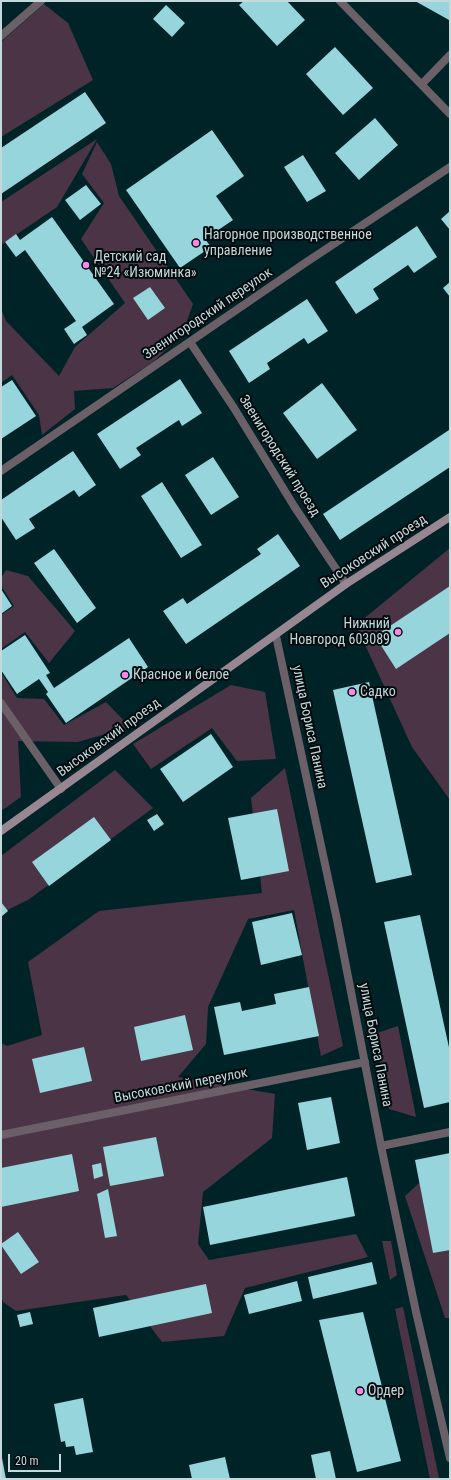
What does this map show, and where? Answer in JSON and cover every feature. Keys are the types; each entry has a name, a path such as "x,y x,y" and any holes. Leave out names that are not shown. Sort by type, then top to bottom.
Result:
{"street":[{"path":"1,36 41,1"},
{"path":"340,1 450,114"},
{"path":"422,84 450,55"},
{"name":"Звенигородский переулок","path":"1,471 450,167"},
{"name":"Звенигородский проезд","path":"190,342 234,408 294,506 346,584"},
{"name":"Высоковский проезд","path":"1,831 184,699 276,636 346,584 450,517"},
{"name":"улица Бориса Панина","path":"276,636 337,920 381,1146 416,1312 450,1458"},
{"path":"1,704 61,789"},
{"name":"Высоковский переулок","path":"1,1135 365,1062"},
{"path":"381,1146 450,1132"}],"shaded area":[{"path":"44,4 68,23 93,80 1,137 1,42"},
{"path":"97,139 57,207 1,245 1,202"},
{"path":"97,142 111,164 119,196 193,304 182,335 153,362 113,388 74,391 75,409 42,435 39,415 12,375 1,383 1,309 6,321 59,376 75,347 125,303 81,239 104,203 82,174"},
{"path":"450,548 450,800 412,747 356,625"},
{"path":"6,570 28,576 75,631 49,663 25,632 1,649 1,615 14,606 1,586 1,578"},
{"path":"1,672 17,698 44,699 64,725 106,702 130,727 78,742 18,741 21,797 1,811"},
{"path":"231,685 265,692 276,759 237,761 212,728 151,769 133,744"},
{"path":"285,768 343,1046 321,1056 294,910 248,919 208,1007 206,1044 178,1077 275,1094 272,1138 203,1192 198,1244 209,1260 356,1234 368,1257 245,1288 224,1336 162,1342 126,1295 16,1311 3,1302 1,1297 1,1043 7,1046 42,1035 28,962 99,911 262,893 251,798"},
{"path":"115,770 153,808 28,900 1,913 1,856"},
{"path":"398,1026 416,1117 389,1109 374,1034"},
{"path":"450,1155 450,1318 445,1318 405,1196"},
{"path":"382,1241 391,1241 397,1275 390,1280"},
{"path":"403,1307 439,1479 430,1479 395,1309"}],"building":[{"path":"244,1 287,1 305,20 277,46 239,5"},
{"path":"415,1 450,1 449,20"},
{"path":"166,5 185,23 172,37 153,19"},
{"path":"335,47 373,88 343,115 306,74"},
{"path":"85,92 106,123 1,194 1,148"},
{"path":"375,118 398,145 359,180 335,153"},
{"path":"212,130 244,176 216,196 233,220 205,239 211,247 180,268 126,190"},
{"path":"303,155 326,191 307,202 284,167"},
{"path":"86,185 101,204 80,220 65,200"},
{"path":"450,211 450,230 441,219"},
{"path":"52,217 114,304 82,327 87,335 74,344 64,329 76,321 25,250 16,257 5,242 16,234 20,240"},
{"path":"417,226 437,257 414,273 408,265 373,289 379,299 356,314 335,282"},
{"path":"450,282 450,297 443,288"},
{"path":"150,287 165,308 148,320 133,298"},
{"path":"307,299 328,331 308,344 304,338 267,363 270,369 249,383 229,351"},
{"path":"180,379 202,413 182,426 179,420 136,448 141,455 120,469 97,434"},
{"path":"12,380 36,416 1,439 1,387"},
{"path":"322,383 357,430 317,459 283,413"},
{"path":"449,430 450,467 340,540 323,514"},
{"path":"73,451 96,485 79,497 74,490 29,519 35,528 16,540 1,517 1,500"},
{"path":"213,457 239,497 211,515 185,475"},
{"path":"162,482 202,545 181,558 141,496"},
{"path":"278,534 300,566 186,644 163,611 183,598 187,604 261,554 257,549"},
{"path":"54,549 96,608 77,623 34,563"},
{"path":"450,586 450,633 396,669 375,636"},
{"path":"1,589 12,606 1,614"},
{"path":"25,635 50,673 46,675 54,688 129,638 148,667 66,723 46,694 48,692 39,679 17,694 1,670 1,651"},
{"path":"369,682 412,875 376,883 333,690"},
{"path":"211,734 233,767 183,802 160,769"},
{"path":"277,809 289,871 241,880 228,818"},
{"path":"157,814 164,824 154,831 147,820"},
{"path":"94,817 111,840 49,886 32,862"},
{"path":"1,902 8,911 1,917"},
{"path":"292,913 302,955 261,965 252,922"},
{"path":"420,915 450,1052 450,1102 424,1108 384,922"},
{"path":"309,987 319,1036 224,1055 214,1007 240,1002 242,1011 276,1004 274,994"},
{"path":"185,1015 193,1050 141,1061 134,1027"},
{"path":"84,1047 92,1081 40,1093 32,1059"},
{"path":"331,1097 340,1143 307,1150 298,1103"},
{"path":"156,1137 164,1176 110,1186 103,1147"},
{"path":"450,1153 450,1250 433,1253 415,1160"},
{"path":"72,1154 79,1191 1,1207 1,1168"},
{"path":"101,1163 103,1176 94,1179 92,1165"},
{"path":"347,1177 355,1216 210,1245 203,1207"},
{"path":"108,1189 117,1236 105,1238 97,1194"},
{"path":"18,1232 39,1262 21,1274 1,1245"},
{"path":"372,1262 377,1284 313,1299 308,1277"},
{"path":"297,1281 302,1301 249,1314 244,1295"},
{"path":"206,1284 212,1313 99,1337 93,1308"},
{"path":"30,1312 33,1324 20,1327 17,1315"},
{"name":"Ордер","path":"363,1312 401,1461 357,1472 319,1320"},
{"path":"83,1398 93,1452 76,1455 74,1446 66,1447 65,1441 61,1442 54,1404"},
{"path":"330,1451 336,1479 316,1479 311,1455"},
{"path":"225,1457 230,1479 192,1479 189,1465"},
{"path":"2,1458 6,1479 1,1479"}],"place":[{"name":"Нагорное производственное управление","path":"196,243"},
{"name":"Детский сад №24 «Изюминка»","path":"86,265"},
{"name":"Нижний Новгород 603089","path":"398,632"},
{"name":"Красное и белое","path":"125,675"},
{"name":"Садко","path":"352,692"},
{"name":"Ордер","path":"360,1391"}]}
